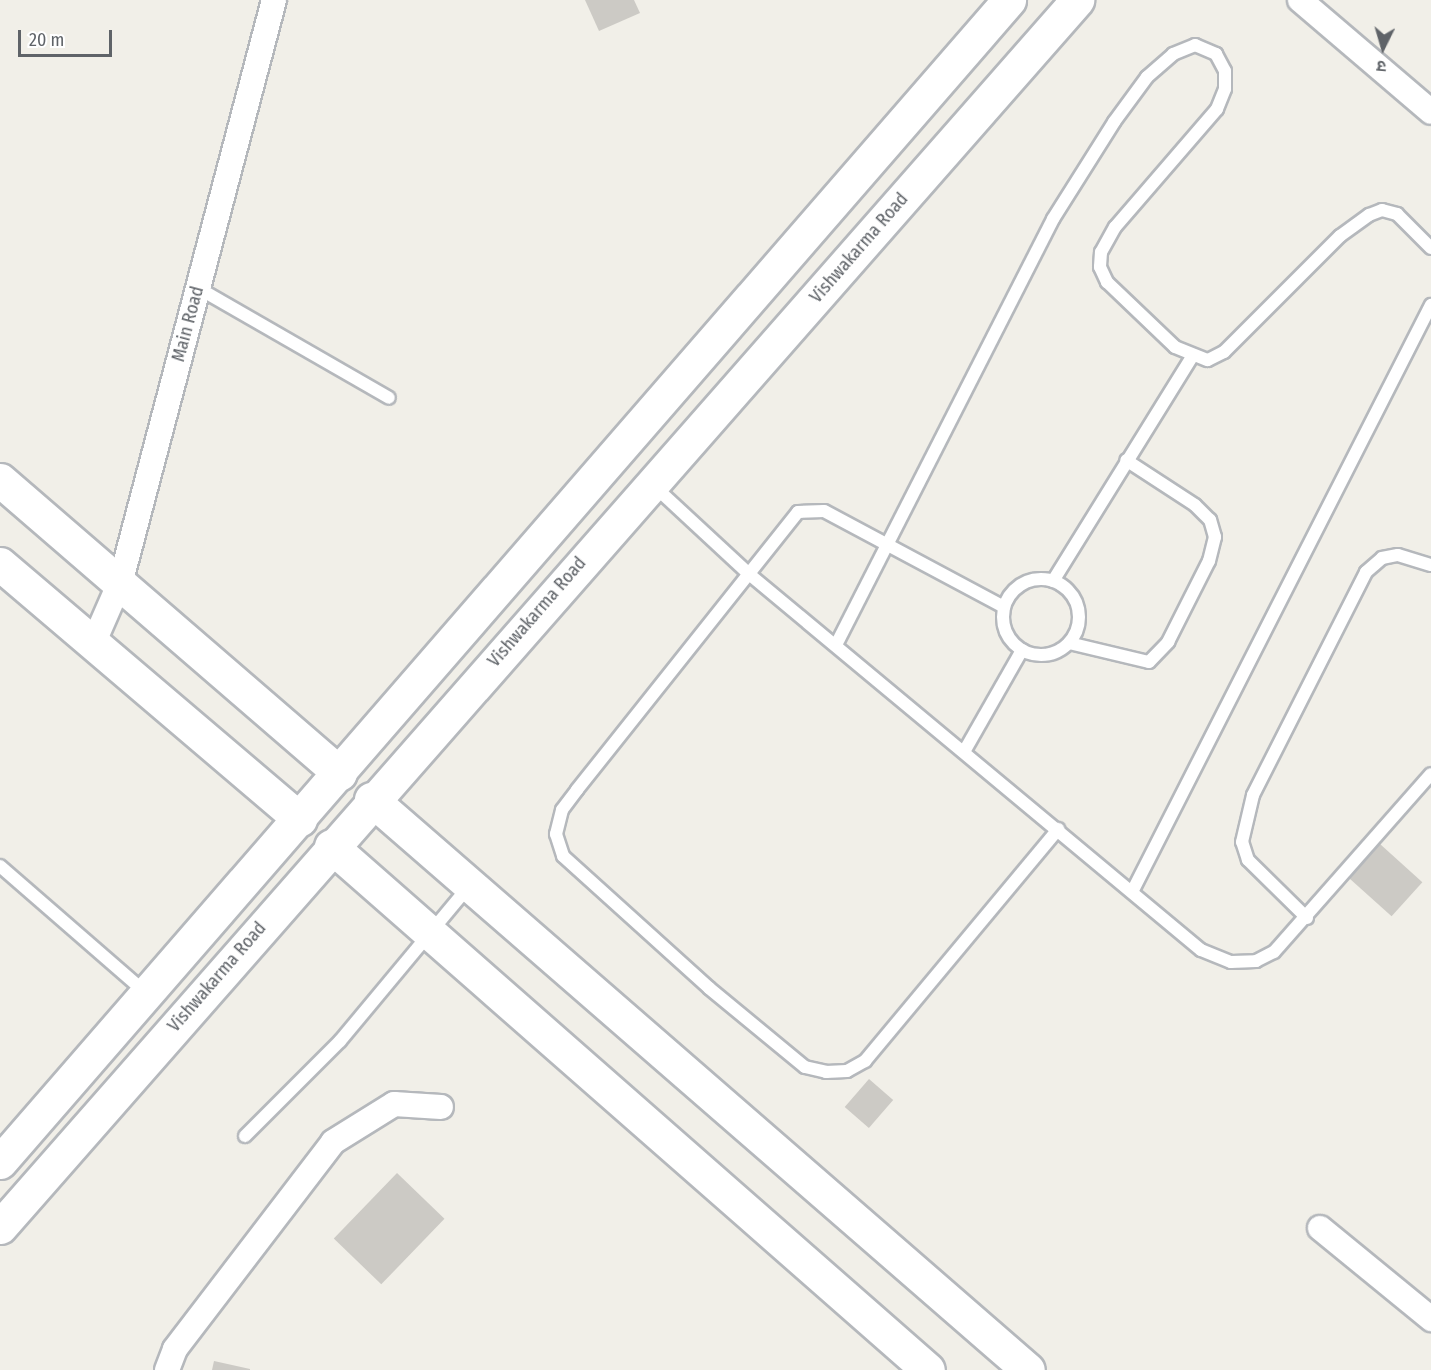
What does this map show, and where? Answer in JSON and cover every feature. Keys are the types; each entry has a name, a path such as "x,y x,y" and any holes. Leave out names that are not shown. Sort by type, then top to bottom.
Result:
{"main road":[{"path":"0,1162 145,992 300,819 1009,0"},
{"name":"Vishwakarma Road","path":"0,1227 371,799 1077,0"},
{"path":"0,480 121,580 340,773"},
{"path":"0,564 300,819"},
{"path":"371,799 1028,1370"},
{"path":"331,846 928,1370"}],"street":[{"name":"Main Road","path":"93,644 121,580 274,0"},
{"path":"1300,0 1431,112"},
{"path":"167,1370 175,1349 333,1142 394,1104 441,1107"},
{"path":"1320,1228 1431,1319"}],"lane":[{"path":"836,645 889,545 1053,219 1147,78 1173,54 1195,45 1216,54 1225,71 1217,109 1115,227 1101,252 1100,267 1107,282 1149,324 1192,357 1208,360 1224,352 1340,236 1369,215 1382,210 1397,213 1431,248"},
{"path":"198,288 389,398"},
{"path":"1132,892 1431,305"},
{"path":"1053,580 1192,357"},
{"path":"1069,643 1079,620 1078,608 1073,596 1053,580 1023,583 1004,607 1005,631 1022,650 1047,654 1069,643 1149,662 1168,642 1209,561 1215,537 1210,520 1195,505 1126,460"},
{"path":"651,483 749,574 965,750 1202,950 1231,962 1257,961 1274,952 1307,918 1431,774"},
{"path":"1004,607 824,511 808,508 788,521 749,574 562,810 556,834 563,856 805,1067 847,1071 865,1061 1058,829"},
{"path":"1307,918 1248,860 1242,842 1252,795 1366,572 1382,558 1398,555 1431,565"},
{"path":"965,750 1022,650"},
{"path":"1,868 145,992"},
{"path":"245,1136 340,1041 470,885"}],"building":[{"path":"585,0 634,0 640,13 599,31"},
{"path":"1380,844 1422,882 1392,916 1349,878"},
{"path":"869,1079 893,1100 869,1128 845,1107"},
{"path":"397,1173 444,1219 381,1284 334,1238"},
{"path":"214,1361 250,1369 250,1370 212,1370"}]}
